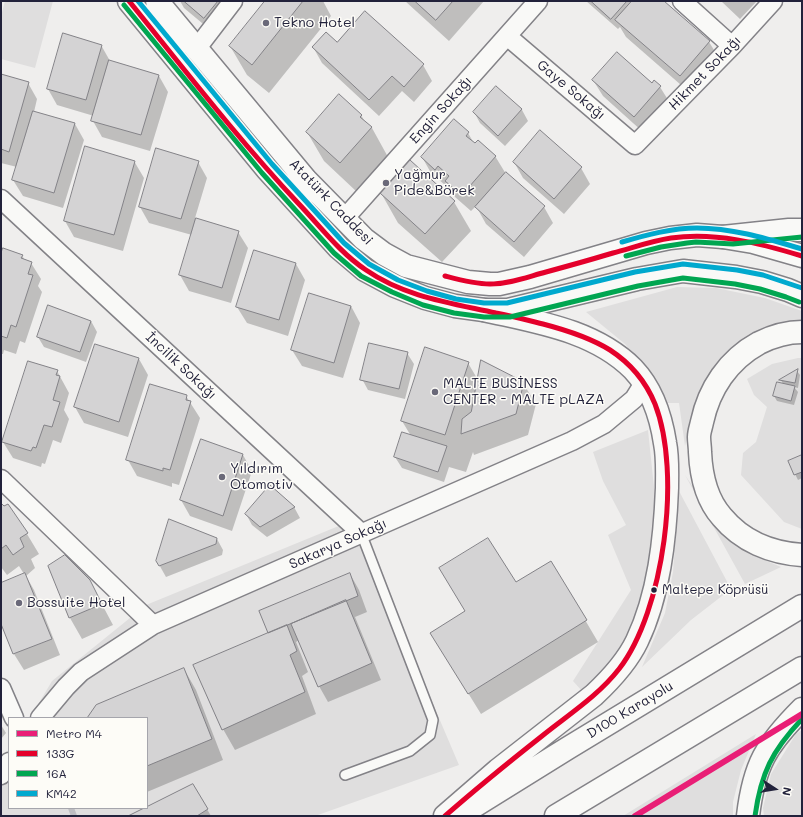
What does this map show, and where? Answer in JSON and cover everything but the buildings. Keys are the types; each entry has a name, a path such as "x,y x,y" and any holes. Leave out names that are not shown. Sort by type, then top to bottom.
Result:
{"main road":[{"name":"Atatürk Caddesi","path":"129,1 267,169 339,248 365,270 395,286 425,298 455,306 484,310 508,310 637,279 683,271 736,277 762,282 802,296"},
{"name":"Atatürk Caddesi","path":"157,1 306,180 364,239 406,266 468,282 490,284 519,279 652,242 696,235 723,237 753,242 802,256"},
{"path":"723,237 802,230"},
{"path":"445,816 498,770 598,690 621,667 636,643 645,622 656,583 663,541 667,463 665,443 652,397 634,370 606,348 569,331 484,310"},
{"path":"802,332 792,332 773,336 743,353 733,362 716,382 705,409 699,436 701,469 704,485 721,516 742,535 762,546 802,555"},
{"name":"D100 Karayolu","path":"459,816 574,744 802,606"},
{"path":"556,816 802,668"},
{"path":"748,816 755,776 763,757 782,730 802,709"}],"street":[{"path":"197,48 233,1"},
{"name":"Engin Sokağı","path":"344,219 538,1"},
{"path":"682,1 732,46"},
{"name":"Hikmet Sokağı","path":"635,145 732,46 773,1"},
{"name":"Gaye Sokağı","path":"506,36 635,145"},
{"name":"İncilik Sokağı","path":"1,199 361,533"},
{"name":"Sakarya Sokağı","path":"41,717 66,687 81,672 153,625 572,441 604,424 634,399 644,383"},
{"path":"1,479 153,625"},
{"path":"1,688 14,717"},
{"path":"1,775 8,764"}],"lane":[{"path":"345,775 410,751 430,735 433,720 361,533"}],"shaded area":[{"path":"5,1 53,1 35,68 1,59 1,16"},
{"path":"677,287 716,288 765,298 802,311 802,325 758,336 693,413 685,446 679,403 667,403 650,373 625,344 586,312"},
{"path":"802,358 802,529 784,522 741,475 743,453 756,442 767,407 754,395 747,379 772,364"},
{"path":"648,430 657,516 646,602 622,652 582,691 573,681 631,590 608,535 626,525 603,481 593,452"},
{"path":"685,475 714,518 732,539 755,556 781,567 745,584"},
{"path":"679,491 731,589 691,620 642,667 665,613 673,572"},
{"path":"346,523 364,542 459,765 315,816 1,816 1,764 8,754 8,809 148,809 148,717 31,717 52,681 146,605"},
{"path":"802,730 802,816 764,816 763,808 771,774 796,734"},
{"path":"756,734 741,770 733,802 733,816 623,816"}],"waterway":[{"path":"71,809 74,816"}],"metro line":[{"name":"M4","path":"635,816 802,714"}],"transit line":[{"name":"133G","path":"129,1 212,104 276,179 330,239 366,270 396,287 412,293 543,324 569,331 594,341 610,350 631,367 647,388 655,404 663,433 667,466 667,503 664,541 657,578 647,613 635,644 619,669 602,688 493,775 445,816"},
{"name":"KM42","path":"138,1 272,164 344,243 369,264 398,280 427,291 456,299 484,303 507,303 635,272 683,264 737,270 763,275 802,288"},
{"name":"16A","path":"124,5 262,173 334,253 361,276 392,292 423,305 454,313 484,317 510,317 638,286 683,278 735,284 760,289 799,302"},
{"name":"KM42","path":"622,242 650,234 688,228 710,228 737,232 802,249"},
{"name":"133G","path":"445,276 467,282 490,284 511,282 649,243 671,238 704,236 754,243 802,256"},
{"name":"16A","path":"626,256 661,247 696,242 733,244 802,237"},
{"name":"16A","path":"755,816 761,787 770,763 783,742 802,719"}],"place":[{"name":"Tekno Hotel","path":"266,23"},
{"name":"Yağmur Pide&Börek","path":"386,183"},
{"name":"MALTE BUSİNESS CENTER - MALTE pLAZA","path":"435,392"},
{"name":"Yıldırım Otomotiv","path":"222,477"},
{"name":"Maltepe Köprüsü","path":"654,590"},
{"name":"Bossuite Hotel","path":"19,603"}]}
